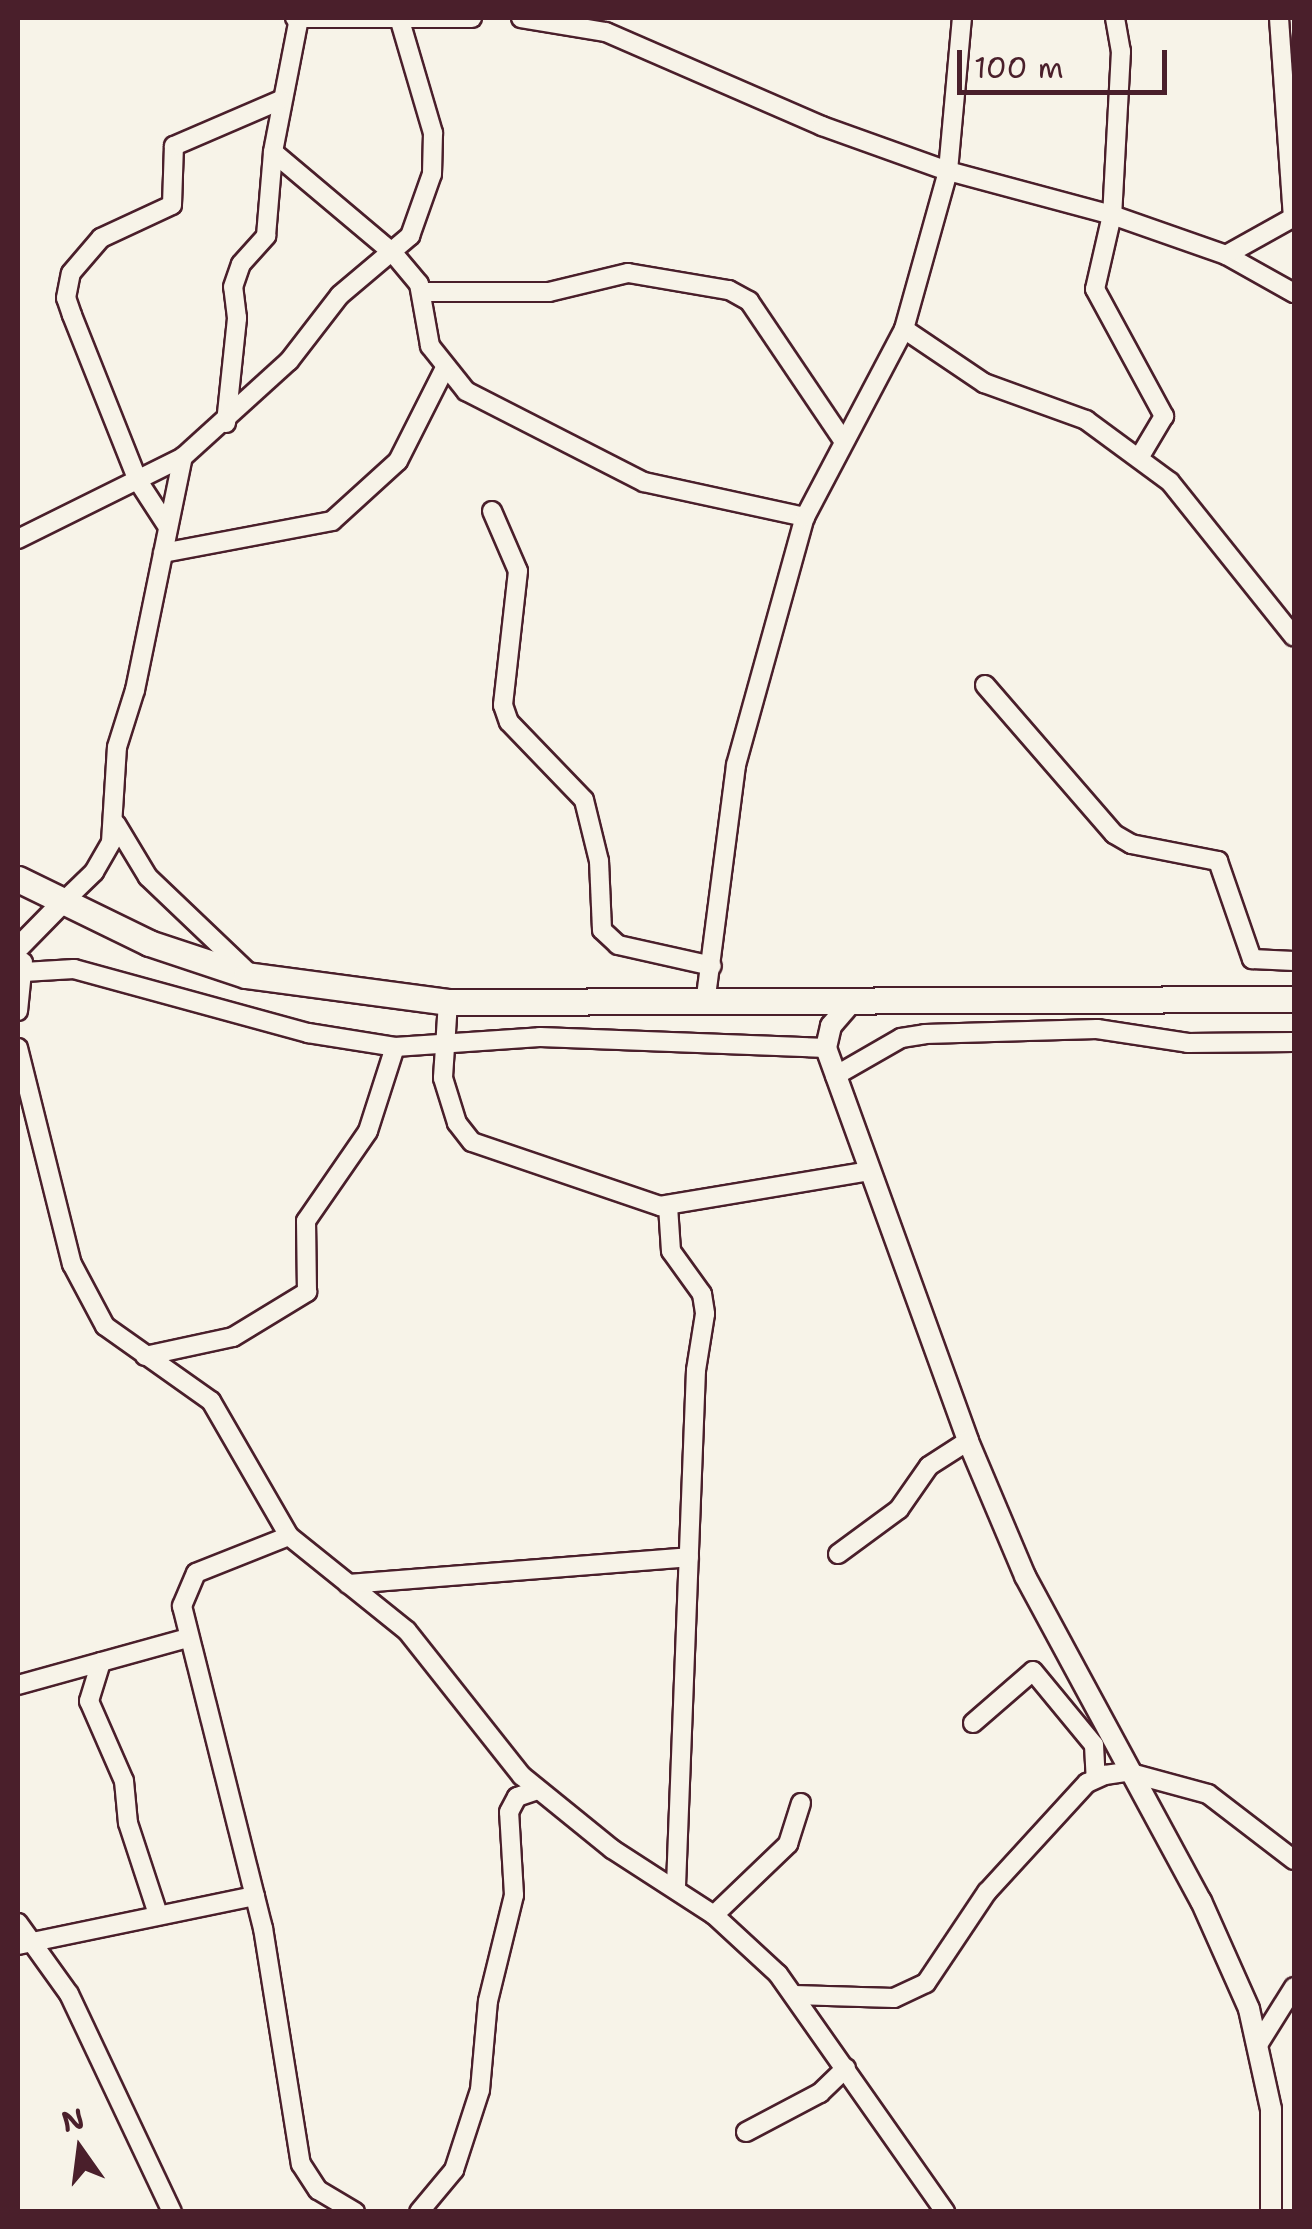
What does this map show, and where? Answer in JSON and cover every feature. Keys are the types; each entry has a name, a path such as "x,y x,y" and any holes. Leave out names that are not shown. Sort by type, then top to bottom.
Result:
{"main road":[{"path":"18,880 149,942 253,976 448,1002 850,1004 1294,999"}],"street":[{"path":"226,423 237,318 233,287 241,264 266,236 273,152 297,18 472,18"},
{"path":"520,18 606,32 822,126 948,172 1112,215 1226,255 1294,293"},
{"path":"705,1004 736,765 805,517 842,439 904,330 948,172 962,18"},
{"path":"1115,18 1121,51 1112,215 1096,296 1164,416 1139,458"},
{"path":"1226,255 1294,217 1278,18"},
{"path":"18,540 184,457 226,423 289,361 340,295 410,236 432,174 432,133 400,21"},
{"path":"168,527 138,481 66,298 70,273 101,238 172,205 174,146 281,100"},
{"path":"273,152 393,253 423,292 426,337 474,398 644,482 805,517"},
{"path":"423,292 550,292 628,273 729,290 749,300 842,439"},
{"path":"904,330 984,383 1086,420 1139,458 1191,504 1294,637"},
{"path":"163,552 306,531 342,514 398,461 446,366"},
{"path":"18,1011 24,972 20,946 104,858 116,824 113,768 184,457"},
{"path":"492,511 518,571 503,705 509,722 568,779 592,816 602,930 618,945 712,966"},
{"path":"986,685 1114,834 1131,844 1218,860 1252,960 1294,961"},
{"path":"116,824 148,877 253,976"},
{"path":"24,972 74,969 308,1033 395,1047 443,1048 540,1037 826,1048"},
{"path":"448,1002 443,1048 450,1104 472,1142 668,1206 869,1171"},
{"path":"850,1004 832,1026 826,1048 968,1441 1025,1576 1221,1941 1259,2042 1273,2130 1271,2212"},
{"path":"835,1076 901,1038 925,1034 1097,1029 1188,1043 1294,1042"},
{"path":"144,1356 233,1337 308,1292 306,1221 368,1131 395,1047"},
{"path":"18,1048 78,1280 115,1337 211,1401 290,1536 406,1631 455,1700 537,1790 612,1849 714,1915 794,1995 945,2212"},
{"path":"668,1206 671,1251 702,1294 706,1314 696,1370 676,1887"},
{"path":"838,1554 899,1509 929,1466 968,1441"},
{"path":"290,1536 196,1574 183,1593 187,1638 255,1896 302,2164 318,2190 356,2212"},
{"path":"348,1584 689,1557"},
{"path":"18,1686 187,1638"},
{"path":"101,1662 89,1701 124,1781 128,1823 158,1914"},
{"path":"973,1723 1033,1671 1094,1745 1096,1778"},
{"path":"794,1995 894,1998 926,1983 987,1892 1096,1778 1127,1772 1208,1794 1294,1860"},
{"path":"418,2212 454,2170 480,2090 488,2001 514,1895 509,1812 518,1796 537,1790"},
{"path":"714,1915 788,1844 800,1803"},
{"path":"24,1944 255,1896"},
{"path":"18,1922 24,1944 69,1994 169,2210"},
{"path":"1259,2042 1294,1986"},
{"path":"746,2132 820,2092 846,2068"}]}
